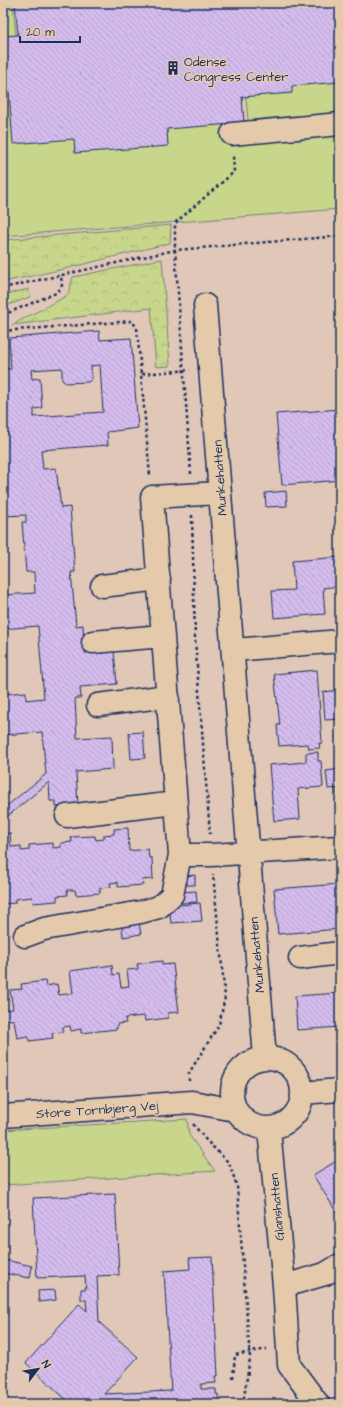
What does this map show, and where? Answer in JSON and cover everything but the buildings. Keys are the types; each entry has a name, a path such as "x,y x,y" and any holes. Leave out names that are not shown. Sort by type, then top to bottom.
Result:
{"street":[{"path":"232,134 340,124"},
{"name":"Munkehatten","path":"205,305 219,494 234,650 248,853 265,1058"},
{"path":"24,936 44,929 141,912 159,907 172,895 180,855 152,496 219,494"},
{"path":"102,586 159,579"},
{"path":"93,642 163,636"},
{"path":"234,650 340,641"},
{"path":"98,705 168,696"},
{"path":"67,816 176,802"},
{"path":"180,855 212,855 340,847"},
{"path":"300,958 340,954"},
{"path":"265,1058 276,1059 287,1064 295,1072 300,1082 302,1093 301,1104 296,1114 289,1121 279,1127 269,1129 250,1125 236,1110 231,1093 237,1074 245,1065 254,1060 265,1058"},
{"name":"Store Tornbjerg Vej","path":"192,1102 233,1083"},
{"path":"302,1093 340,1090"},
{"name":"Store Tornbjerg Vej","path":"3,1116 192,1102 236,1110"},
{"name":"Glanshatten","path":"269,1129 284,1286 288,1365 318,1404"},
{"path":"284,1286 325,1274 340,1265"}],"path":[{"path":"232,134 234,172 175,223 175,250 192,495 195,640 225,997 219,1026 189,1073 194,1125 206,1140 229,1163 237,1186 250,1353 243,1404"},
{"path":"3,288 134,257 175,250 340,236"},
{"path":"3,315 56,293 62,287 61,275"},
{"path":"3,331 132,321 138,328 152,496"},
{"path":"3,339 3,360"},
{"path":"142,374 183,371"},
{"path":"233,1378 235,1355 287,1345"}],"green space":[{"path":"3,3 13,3 18,59 73,136 248,121 245,88 340,81 340,209 3,236"},
{"path":"171,225 170,243 64,269 3,282 3,240"},
{"path":"162,259 170,366 156,367 151,308 12,325 68,295 73,277"},
{"path":"29,289 30,297 3,307 3,295"},
{"path":"187,1119 189,1135 215,1171 3,1185 3,1130"}],"place":[{"name":"Odense Congress Center","path":"173,68"}]}
